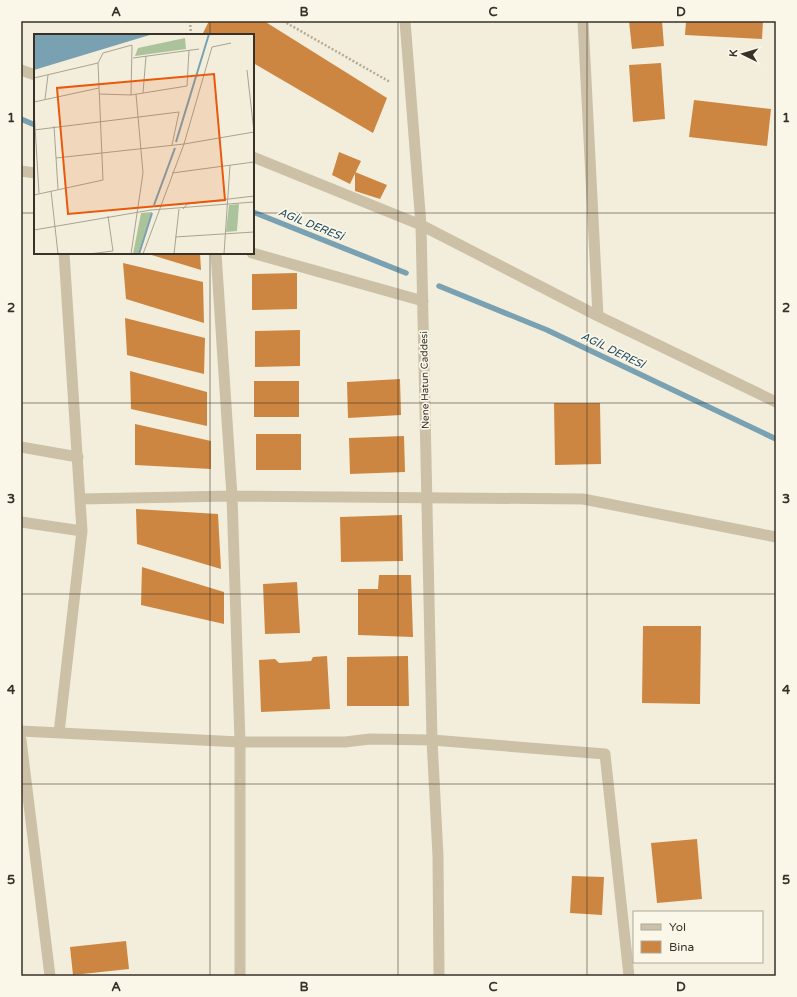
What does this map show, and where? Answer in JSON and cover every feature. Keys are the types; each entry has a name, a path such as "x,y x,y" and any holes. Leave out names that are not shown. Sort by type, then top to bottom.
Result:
{"street":[{"name":"Nene Hatun Caddesi","path":"404,21 421,225 432,740 438,856 439,976"},
{"path":"583,21 598,316"},
{"path":"21,70 34,75"},
{"path":"254,157 421,225 598,316 776,402"},
{"path":"21,171 34,173"},
{"path":"59,733 82,531 64,254"},
{"path":"216,254 232,496 240,742 240,976"},
{"path":"254,254 423,301"},
{"path":"21,447 78,457"},
{"path":"80,499 232,496 583,499 776,537"},
{"path":"21,522 82,531"},
{"path":"21,731 240,742 345,742 370,739 432,740 606,754 629,976"},
{"path":"21,740 50,976"}],"path":[{"path":"190,21 191,34"},
{"path":"283,21 390,82"}],"building":[{"path":"209,21 264,21 387,98 373,133 254,64 254,34 203,33"},
{"path":"629,21 662,21 664,46 632,49"},
{"path":"686,21 763,21 762,39 685,35"},
{"path":"661,63 665,119 633,122 629,65"},
{"path":"694,100 771,109 767,146 689,137"},
{"path":"339,152 361,161 350,184 332,175"},
{"path":"355,172 387,185 380,199 355,191"},
{"path":"148,254 200,254 201,270"},
{"path":"123,263 203,282 204,323 126,299"},
{"path":"297,273 297,309 252,310 252,274"},
{"path":"125,318 205,338 204,374 127,355"},
{"path":"300,330 300,366 255,367 255,331"},
{"path":"130,371 207,392 207,426 131,409"},
{"path":"400,379 401,415 348,418 347,382"},
{"path":"254,381 299,381 299,417 254,417"},
{"path":"554,403 600,403 601,464 555,465"},
{"path":"135,424 211,441 211,469 135,465"},
{"path":"256,434 301,434 301,470 256,470"},
{"path":"404,436 405,472 350,474 349,438"},
{"path":"136,509 218,514 221,569 137,544"},
{"path":"402,515 403,561 341,562 340,517"},
{"path":"142,567 224,592 224,624 141,605"},
{"path":"379,575 411,575 413,637 358,635 358,589 378,589"},
{"path":"297,582 300,633 265,634 263,584"},
{"path":"643,626 701,626 700,704 642,703"},
{"path":"327,656 330,709 261,712 259,660 275,659 279,663 311,661 313,657"},
{"path":"408,656 409,706 347,706 347,657"},
{"path":"697,839 702,899 657,903 651,843"},
{"path":"572,876 604,877 602,915 570,913"},
{"path":"126,941 129,969 73,975 70,947"}],"waterway":[{"name":"AGİL DERESİ","path":"21,119 34,125"},
{"name":"AGİL DERESİ","path":"254,212 406,273"},
{"name":"AGİL DERESİ","path":"439,286 547,330 776,439"}]}
